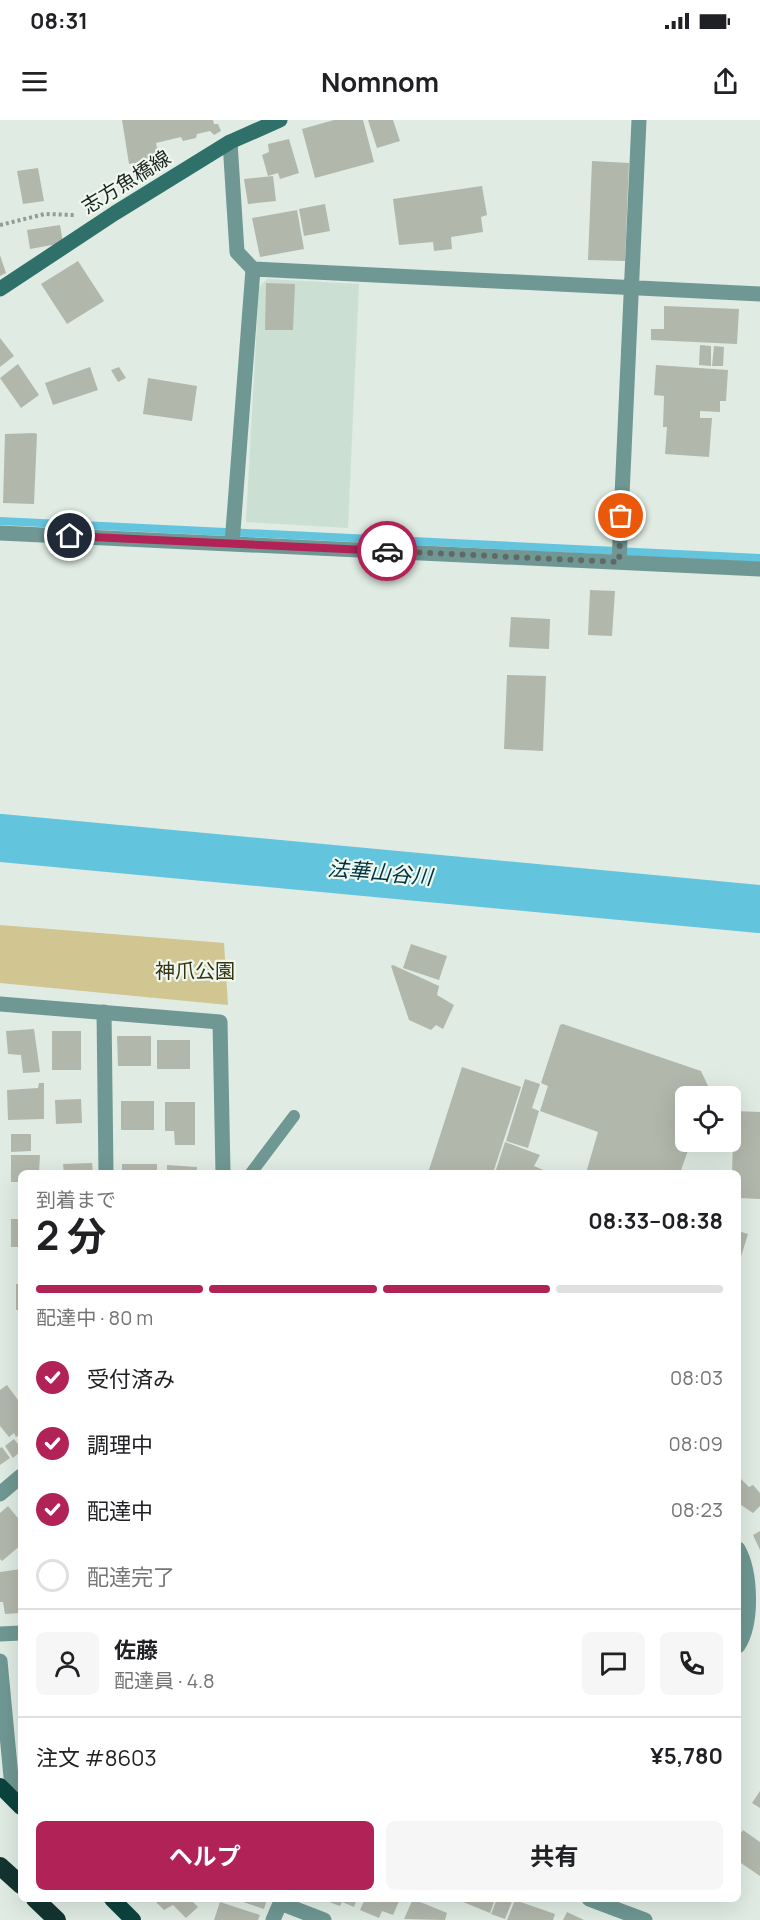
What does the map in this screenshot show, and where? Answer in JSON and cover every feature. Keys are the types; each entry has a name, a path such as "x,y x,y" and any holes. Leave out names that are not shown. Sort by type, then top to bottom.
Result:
{"highway":[{"path":"0,1786 17,1802"},
{"path":"0,1866 18,1882"},
{"path":"38,1902 57,1920"},
{"path":"115,1902 133,1920"}],"main road":[{"name":"志方魚橋線","path":"0,289 230,142 280,120"}],"street":[{"path":"619,562 639,120"},
{"path":"230,142 237,252 253,269 760,294"},
{"path":"232,543 253,269"},
{"path":"0,533 760,569"},
{"path":"0,1004 220,1022 223,1170"},
{"path":"104,1012 106,1170"},
{"path":"0,1494 18,1479"},
{"path":"741,1554 744,1560 749,1608 741,1642"},
{"path":"0,1634 18,1633"},
{"path":"0,1661 17,1802"},
{"path":"273,1920 281,1902"},
{"path":"283,1902 324,1920"},
{"path":"597,1902 645,1920"}],"lane":[{"path":"253,1170 294,1116"}],"path":[{"path":"0,225 45,214 62,213 108,218"}],"shaded area":[{"path":"267,279 359,284 348,528 246,522 259,287"}],"green space":[{"name":"神爪公園","path":"0,925 224,943 228,1005 0,983"}],"building":[{"path":"122,120 213,120 221,131 214,135 210,131 197,134 196,138 183,141 181,137 156,143 159,159 129,164"},
{"path":"334,120 363,120 374,162 315,178 302,129"},
{"path":"368,120 393,120 400,141 377,148"},
{"path":"289,139 299,173 280,179 278,173 268,176 262,155 269,152 268,144"},
{"path":"592,161 629,163 625,261 588,260"},
{"path":"38,168 44,201 23,204 17,171"},
{"path":"273,176 276,201 248,204 244,179"},
{"path":"482,186 487,215 481,217 483,232 451,237 452,249 434,251 433,242 399,245 393,199"},
{"path":"325,204 330,231 304,236 299,209"},
{"path":"297,210 304,249 260,257 252,218"},
{"path":"60,225 63,243 30,249 27,230"},
{"path":"0,255 6,273 0,276"},
{"path":"78,261 104,301 67,324 41,284"},
{"path":"266,283 295,284 293,330 265,330"},
{"path":"664,306 739,309 737,344 651,340 651,329 664,329"},
{"path":"0,338 14,356 0,367"},
{"path":"700,345 711,346 711,366 699,365"},
{"path":"714,346 724,347 723,366 712,366"},
{"path":"18,364 39,395 21,408 0,378"},
{"path":"656,365 728,370 726,401 720,401 720,412 700,411 700,418 712,418 709,457 665,454 667,427 663,427 664,396 654,395"},
{"path":"90,367 98,390 53,405 45,383"},
{"path":"119,367 126,378 118,382 111,370"},
{"path":"148,378 197,386 192,421 143,414"},
{"path":"5,434 37,434 34,504 3,503"},
{"path":"590,590 615,591 612,636 588,635"},
{"path":"511,617 550,619 549,649 509,647"},
{"path":"507,675 546,676 543,751 504,749"},
{"path":"411,944 447,956 439,980 403,968"},
{"path":"391,966 439,986 437,995 454,1005 443,1029 436,1025 431,1030 409,1020"},
{"path":"563,1024 701,1071 708,1086 675,1086 675,1152 687,1152 681,1170 587,1170 598,1132 540,1111 548,1086 541,1083 560,1025"},
{"path":"34,1029 40,1072 23,1073 21,1055 8,1054 6,1031"},
{"path":"52,1031 81,1031 81,1070 52,1070"},
{"path":"117,1036 151,1036 151,1066 118,1066"},
{"path":"157,1040 190,1040 190,1069 157,1069"},
{"path":"462,1067 521,1087 494,1170 429,1170"},
{"path":"525,1079 540,1084 532,1108 539,1111 528,1148 506,1141"},
{"path":"39,1083 44,1083 44,1119 8,1120 7,1090 38,1088"},
{"path":"81,1099 82,1123 56,1124 55,1100"},
{"path":"121,1101 154,1101 154,1130 121,1130"},
{"path":"165,1102 195,1102 195,1145 175,1145 174,1131 165,1131"},
{"path":"741,1111 760,1112 760,1199 741,1198 741,1170 732,1170 733,1152 741,1152"},
{"path":"11,1134 31,1134 31,1151 11,1152"},
{"path":"505,1142 540,1155 534,1166 543,1170 496,1170"},
{"path":"11,1155 40,1155 39,1170 18,1170 18,1182 11,1182"},
{"path":"92,1163 93,1170 64,1170 63,1164"},
{"path":"122,1164 157,1164 157,1170 122,1170"},
{"path":"167,1165 197,1167 197,1170 167,1170"},
{"path":"11,1219 18,1219 18,1247 11,1247"},
{"path":"741,1232 748,1234 741,1257"},
{"path":"16,1284 18,1284 18,1310 16,1310"},
{"path":"7,1385 18,1400 18,1436 16,1437 14,1433 9,1437 0,1426 0,1390"},
{"path":"14,1439 18,1444 18,1454 13,1458 5,1446"},
{"path":"2,1447 10,1458 0,1465 0,1448"},
{"path":"741,1479 749,1487 753,1485 760,1493 760,1506 753,1513 741,1505"},
{"path":"8,1506 18,1518 18,1548 2,1561 0,1559 0,1513"},
{"path":"760,1531 760,1550 753,1535"},
{"path":"18,1569 18,1613 5,1614 3,1602 0,1602 0,1572"},
{"path":"760,1791 760,1808 752,1803"},
{"path":"743,1830 760,1842 760,1876 741,1863 741,1833"},
{"path":"156,1902 193,1902 198,1907 186,1918 173,1905 164,1910"},
{"path":"220,1902 260,1915 258,1920 214,1920"},
{"path":"243,1902 266,1902 264,1909"},
{"path":"329,1902 342,1902 340,1906"},
{"path":"342,1902 356,1902 354,1907"},
{"path":"364,1902 399,1902 393,1915 382,1911 379,1918 360,1910"},
{"path":"412,1902 420,1902 447,1913 445,1920 404,1919"},
{"path":"463,1902 494,1902 490,1913"},
{"path":"496,1902 512,1902 505,1919 491,1914"},
{"path":"514,1902 521,1902 555,1914 553,1920 507,1920"},
{"path":"567,1912 584,1920 563,1920"}],"waterway":[{"path":"0,521 760,558"},
{"name":"法華山谷川","path":"0,838 760,909"}],"way so far":[{"path":"387,551 619,562 621,516"}],"route":[{"path":"70,536 387,551"}]}
